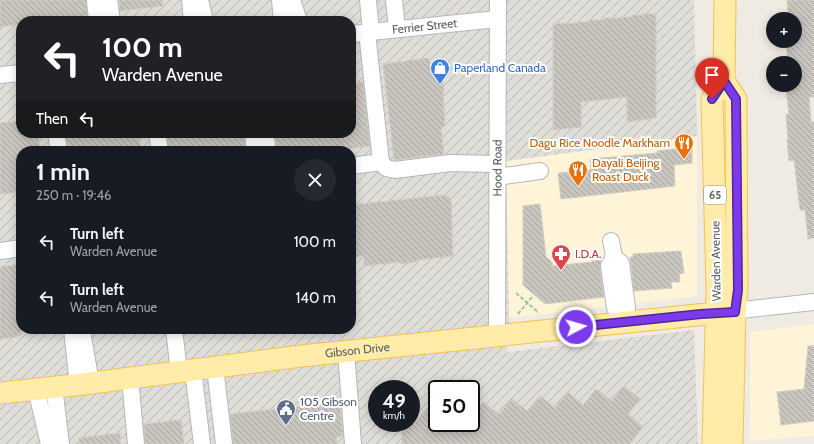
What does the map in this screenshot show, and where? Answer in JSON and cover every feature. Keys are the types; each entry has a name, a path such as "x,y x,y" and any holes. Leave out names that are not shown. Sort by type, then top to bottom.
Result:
{"main road":[{"name":"Warden Avenue","path":"714,444 726,312 738,290 736,99 724,81 725,0"},
{"name":"Warden Avenue","path":"726,312 732,444"},
{"name":"Gibson Drive","path":"0,392 84,384 346,351 726,312"}],"street":[{"path":"95,0 97,16"},
{"path":"109,0 111,16"},
{"path":"190,0 192,16"},
{"path":"200,0 205,16"},
{"path":"280,0 282,16"},
{"path":"292,0 297,16"},
{"path":"368,0 369,32 381,162 386,168 395,170 450,163 497,171 540,171"},
{"path":"394,0 396,29"},
{"name":"Hood Road","path":"497,336 498,0"},
{"name":"Ferrier Street","path":"356,33 497,19"},
{"path":"0,75 16,73"},
{"path":"356,165 381,162"},
{"path":"612,241 614,257 621,263 627,307 624,322"},
{"path":"0,251 16,249"},
{"path":"726,312 814,302"},
{"path":"73,334 84,384"},
{"path":"82,334 84,384"},
{"path":"175,334 186,371 202,444"},
{"path":"346,351 353,444"},
{"path":"215,367 224,444"},
{"path":"125,379 126,444"},
{"path":"125,379 136,444"},
{"path":"45,388 49,444"},
{"path":"45,388 61,444"}],"path":[{"path":"516,293 539,313"},
{"path":"518,314 533,296"}],"shaded area":[{"path":"0,0 694,0 697,136 506,161 509,318 507,352 694,330 698,444 0,444"},
{"path":"697,136 697,296 509,318 506,161"},
{"path":"814,324 814,436 750,441 750,332"}],"building":[{"path":"0,0 86,0 87,16 16,16 16,25 0,27"},
{"path":"119,0 162,0 163,6 120,11"},
{"path":"787,0 814,0 814,97 809,97 811,122 814,122 814,238 808,239 805,210 800,210 794,160 789,161 786,115 789,114 786,92 802,92 802,56 787,56 786,48 802,48 802,12 788,12"},
{"path":"656,14 656,118 627,122 627,97 581,102 581,127 553,130 553,24 589,22 589,20 604,20 604,18 631,17 632,15"},
{"path":"429,58 432,75 442,74 445,126 441,128 444,154 394,160 383,64"},
{"path":"363,82 370,146 356,148 356,146 276,146 276,138 356,138 356,83"},
{"path":"16,121 16,138 39,138 39,146 16,146 16,192 0,194 0,123"},
{"path":"67,138 140,138 140,146 67,146"},
{"path":"168,138 244,138 245,146 168,146"},
{"path":"692,147 692,163 674,165 675,186 561,199 558,173 591,170 590,159 657,153 657,151"},
{"path":"444,195 448,196 451,199 453,256 417,260 416,262 402,264 399,262 364,266 364,256 356,257 356,204"},
{"path":"540,204 546,257 551,261 553,266 601,260 600,267 604,297 545,304 523,285 523,206"},
{"path":"681,251 684,273 679,274 680,282 671,282 672,288 634,291 630,257 633,257 633,254"},
{"path":"16,265 16,334 21,334 17,337 0,339 0,267"},
{"path":"808,346 814,346 814,421 781,425 777,392 804,389"},
{"path":"624,386 640,399 628,414 643,427 630,444 402,444 402,432 420,432 420,417 427,408 428,432 480,432 480,406 483,402 499,414 512,399 527,411 540,396 555,408 568,392 583,405 596,389 612,401"},
{"name":"105 Gibson Centre","path":"340,402 343,436 336,437 337,444 233,444 230,414"},
{"path":"181,420 184,444 145,444 144,424"},
{"path":"120,433 121,444 79,444 79,438"}],"place":[{"name":"Paperland Canada","path":"440,85"},
{"name":"Dagu Rice Noodle Markham","path":"684,160"},
{"name":"Dayali Beijing Roast Duck","path":"578,187"},
{"name":"I.D.A.","path":"561,271"},
{"name":"105 Gibson Centre","path":"286,426"}],"route":[{"path":"576,327 701,314 735,312 738,290 736,99 724,81 712,99"}]}
